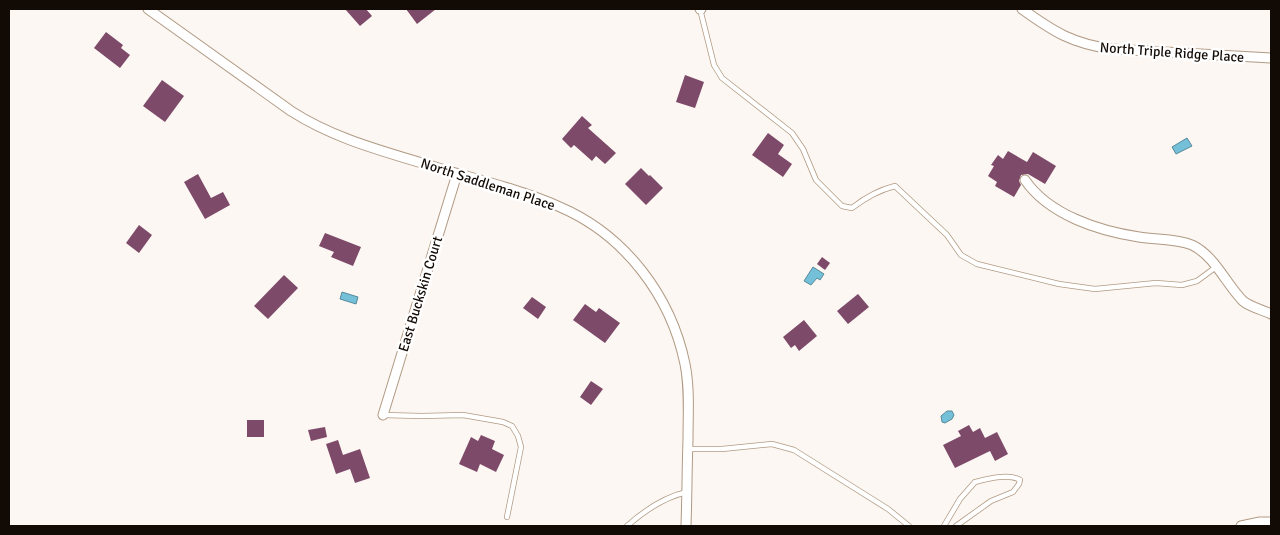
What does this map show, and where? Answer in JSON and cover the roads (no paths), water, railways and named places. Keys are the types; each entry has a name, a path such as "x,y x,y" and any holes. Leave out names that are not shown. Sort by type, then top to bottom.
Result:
{"street":[{"name":"North Saddleman Place","path":"148,9 309,123 349,141 541,199 581,217 616,243 639,267 663,303 680,344 688,387 686,526"},
{"name":"North Triple Ridge Place","path":"1022,9 1059,34 1076,42 1093,46 1112,49 1271,58"},
{"name":"East Buckskin Court","path":"383,415 457,174"},
{"path":"1025,180 1031,189 1044,199 1077,219 1118,234 1182,242 1202,251 1244,303 1271,314"},
{"path":"1241,526 1271,522"}],"lane":[{"path":"700,9 714,65 722,78 792,133 803,149 816,180 842,206 852,208 865,197 884,188 895,186 947,235 961,255 977,264 1060,284 1095,289 1156,283 1182,285 1197,281 1216,267"},
{"path":"383,415 463,414 503,422 512,426 521,446 507,517"},
{"path":"688,449 722,449 772,444 794,450 888,509 909,526"},
{"path":"944,526 964,494 975,482 1006,477 1016,477 1020,480 1020,484 1013,492 991,501 956,526"},
{"path":"627,526 643,512 675,494 687,492"}],"water":[{"path":"1187,138 1192,146 1176,154 1172,147"},
{"path":"813,267 824,274 820,280 817,278 811,285 804,281"},
{"path":"342,292 358,297 356,304 340,299"},
{"path":"947,411 952,411 954,415 952,419 945,423 942,422 941,416"}]}
